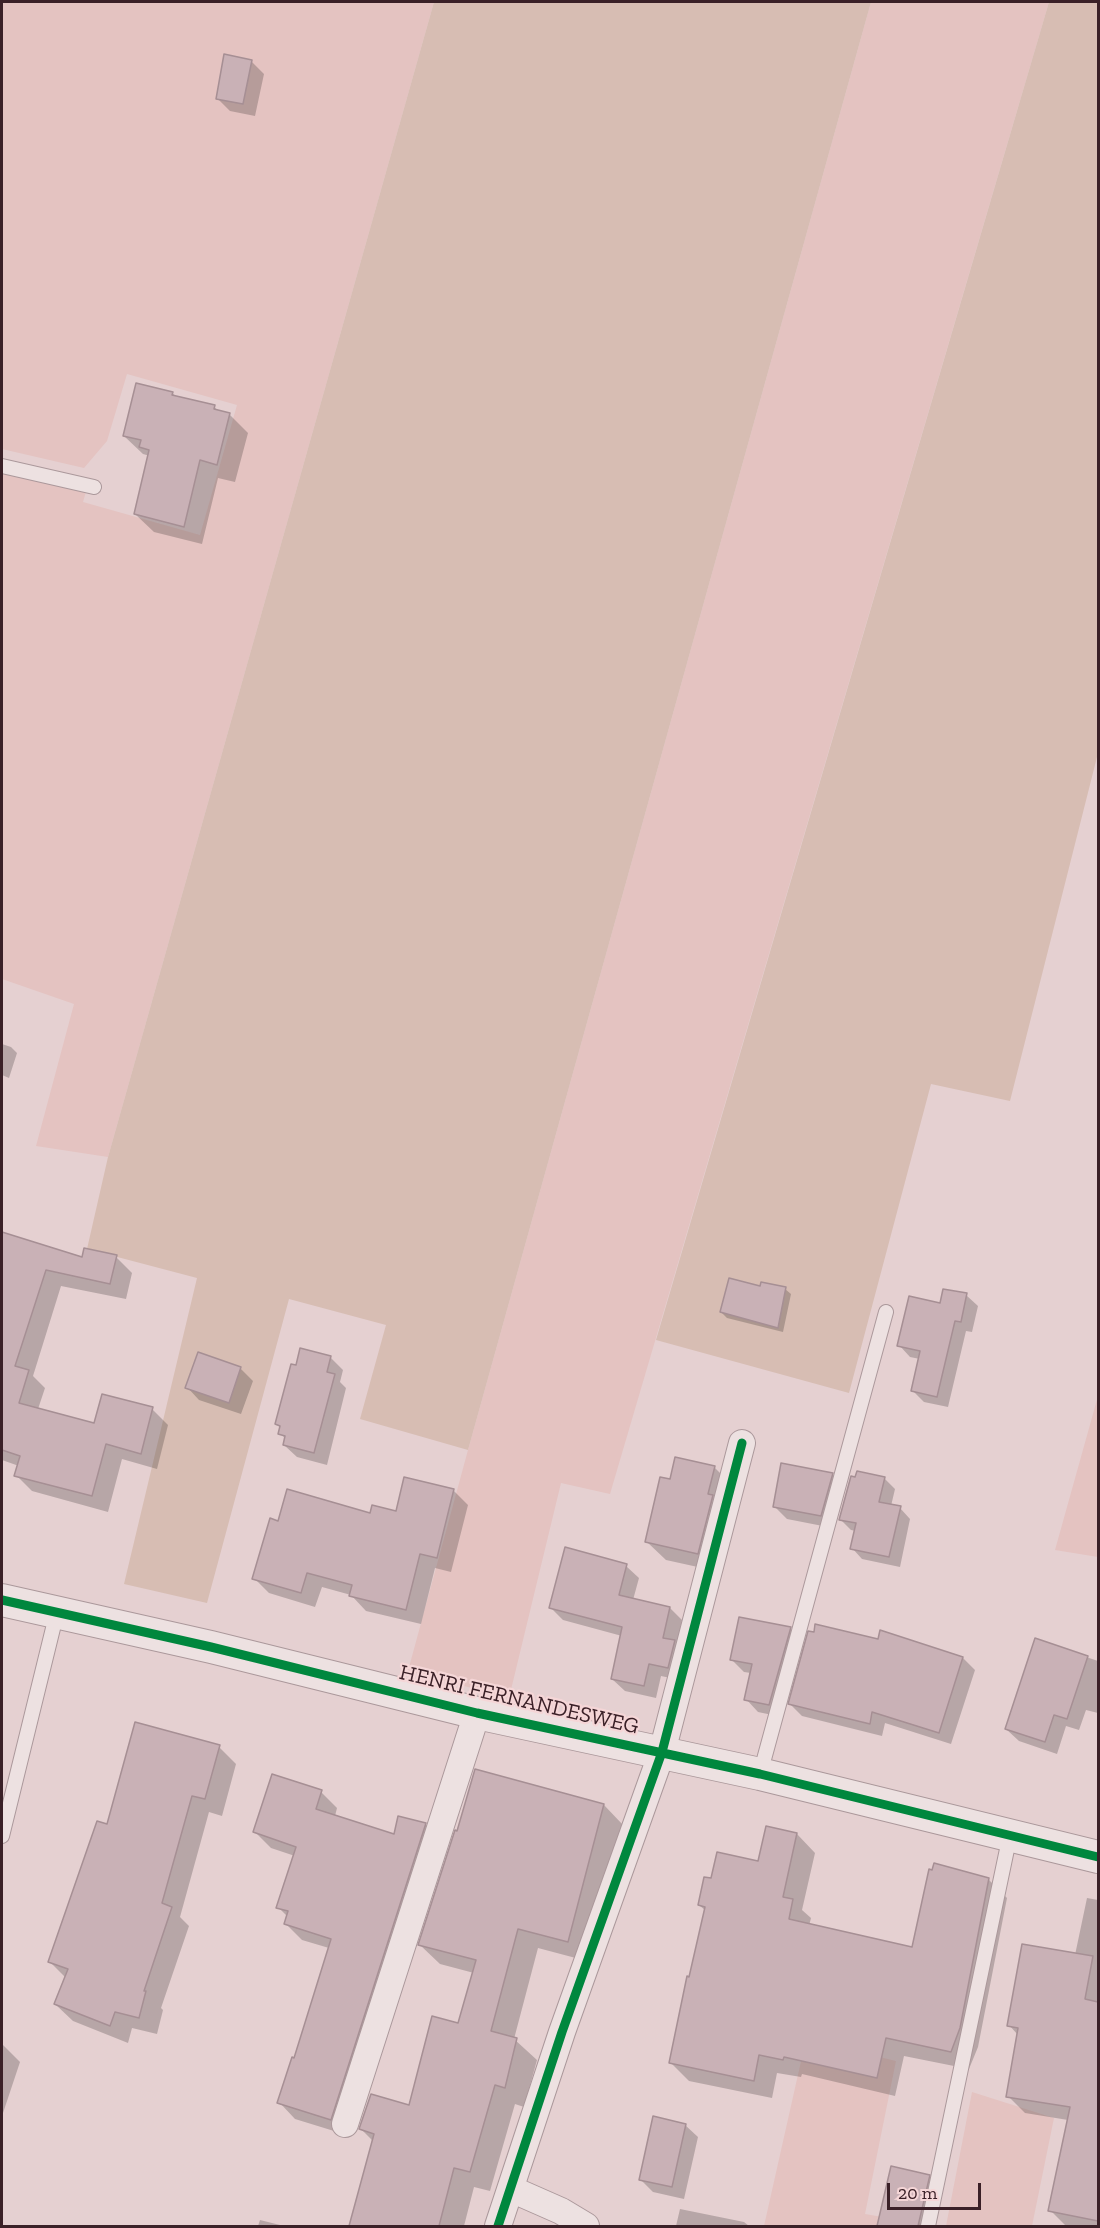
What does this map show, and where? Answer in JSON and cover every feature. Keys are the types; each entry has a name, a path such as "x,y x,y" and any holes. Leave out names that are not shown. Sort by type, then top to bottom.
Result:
{"street":[{"path":"498,2226 562,2032 662,1752 742,1443"},
{"name":"HENRI FERNANDESWEG","path":"2,1600 211,1647 477,1713 760,1774 1098,1857"},
{"path":"345,2124 477,1713"},
{"path":"511,2189 561,2211 586,2226"}],"lane":[{"path":"2,466 93,487"},
{"path":"760,1774 886,1312"},
{"path":"2,1836 57,1612"},
{"path":"928,2226 1010,1835"}],"shaded area":[{"path":"2,2 434,2 108,1157 36,1146 74,1004 2,979 2,468 87,488 83,502 200,535 237,405 127,374 107,441 84,468 2,449"},
{"path":"434,2 871,2 468,1450 360,1419 386,1325 289,1299 207,1603 124,1584 197,1278 87,1249 108,1157"},
{"path":"871,2 1049,2 610,1494 561,1483 509,1698 408,1671"},
{"path":"1049,2 1098,2 1098,753 1010,1101 931,1084 849,1393 656,1340"},
{"path":"1098,1396 1098,1557 1055,1550"},
{"path":"806,2039 896,2061 865,2214 935,2226 764,2226"},
{"path":"972,2092 1054,2118 1032,2226 946,2226"}],"building":[{"path":"224,54 252,60 243,104 216,99"},
{"path":"136,383 173,392 172,395 215,405 214,409 230,413 217,465 200,460 184,527 134,514 149,450 139,447 141,440 123,436"},
{"path":"2,1232 82,1257 84,1248 117,1255 110,1284 46,1270 15,1366 29,1370 19,1403 94,1423 102,1394 153,1407 141,1454 106,1444 92,1496 14,1476 20,1456 2,1450"},
{"path":"729,1278 760,1286 761,1282 786,1287 778,1328 720,1312"},
{"path":"943,1289 967,1293 961,1322 955,1321 937,1397 911,1391 920,1351 897,1346 909,1296 940,1303"},
{"path":"300,1348 331,1356 327,1372 335,1374 314,1453 283,1445 285,1436 278,1434 280,1426 275,1424 291,1364 296,1365"},
{"path":"198,1352 241,1367 229,1403 185,1388"},
{"path":"675,1457 715,1466 708,1494 713,1495 698,1554 645,1542 660,1477 670,1479"},
{"path":"781,1463 833,1473 821,1516 773,1507"},
{"path":"857,1471 885,1477 879,1502 901,1506 889,1557 850,1549 856,1523 839,1520 851,1476 855,1477"},
{"path":"404,1477 454,1489 437,1558 420,1554 406,1610 349,1596 352,1585 307,1573 301,1593 252,1579 270,1518 278,1521 287,1489 370,1513 372,1505 396,1511"},
{"path":"565,1547 627,1564 619,1595 670,1607 663,1638 675,1640 668,1668 649,1664 644,1686 611,1679 622,1627 549,1608"},
{"path":"739,1617 791,1627 769,1705 744,1700 752,1664 730,1660"},
{"path":"815,1624 878,1639 880,1630 963,1657 939,1733 872,1712 870,1724 788,1704 808,1631 814,1632"},
{"path":"1035,1638 1088,1656 1067,1719 1054,1715 1045,1742 1005,1729"},
{"path":"135,1722 220,1745 205,1799 192,1796 162,1903 172,1907 144,1991 146,1991 139,2018 115,2012 110,2026 54,2004 68,1969 48,1962 97,1821 107,1824"},
{"path":"475,1769 604,1804 568,1942 518,1929 491,2031 517,2038 505,2088 495,2085 470,2172 454,2168 439,2226 349,2226 374,2134 359,2129 371,2094 409,2105 432,2016 458,2023 476,1960 418,1945 455,1830 457,1831"},
{"path":"272,1774 322,1790 316,1809 394,1834 398,1816 426,1823 331,2120 277,2103 292,2057 294,2058 331,1939 284,1924 288,1911 276,1908 296,1847 253,1832"},
{"path":"766,1826 797,1833 783,1897 793,1899 789,1919 912,1947 929,1869 932,1870 934,1863 989,1878 960,2028 951,2052 886,2038 877,2078 784,2057 783,2060 759,2055 754,2081 669,2063 687,1976 689,1977 705,1907 698,1905 704,1877 711,1878 717,1852 758,1861"},
{"path":"1022,1944 1093,1956 1085,1999 1098,2002 1098,2221 1048,2211 1070,2107 1006,2097 1018,2028 1007,2026"},
{"path":"653,2116 686,2124 672,2187 639,2180"},
{"path":"891,2166 930,2175 918,2226 877,2226"}],"cycle path":[{"path":"498,2226 562,2032 662,1752 742,1443"},
{"path":"2,1600 211,1647 477,1713 760,1774 1098,1857"}]}
